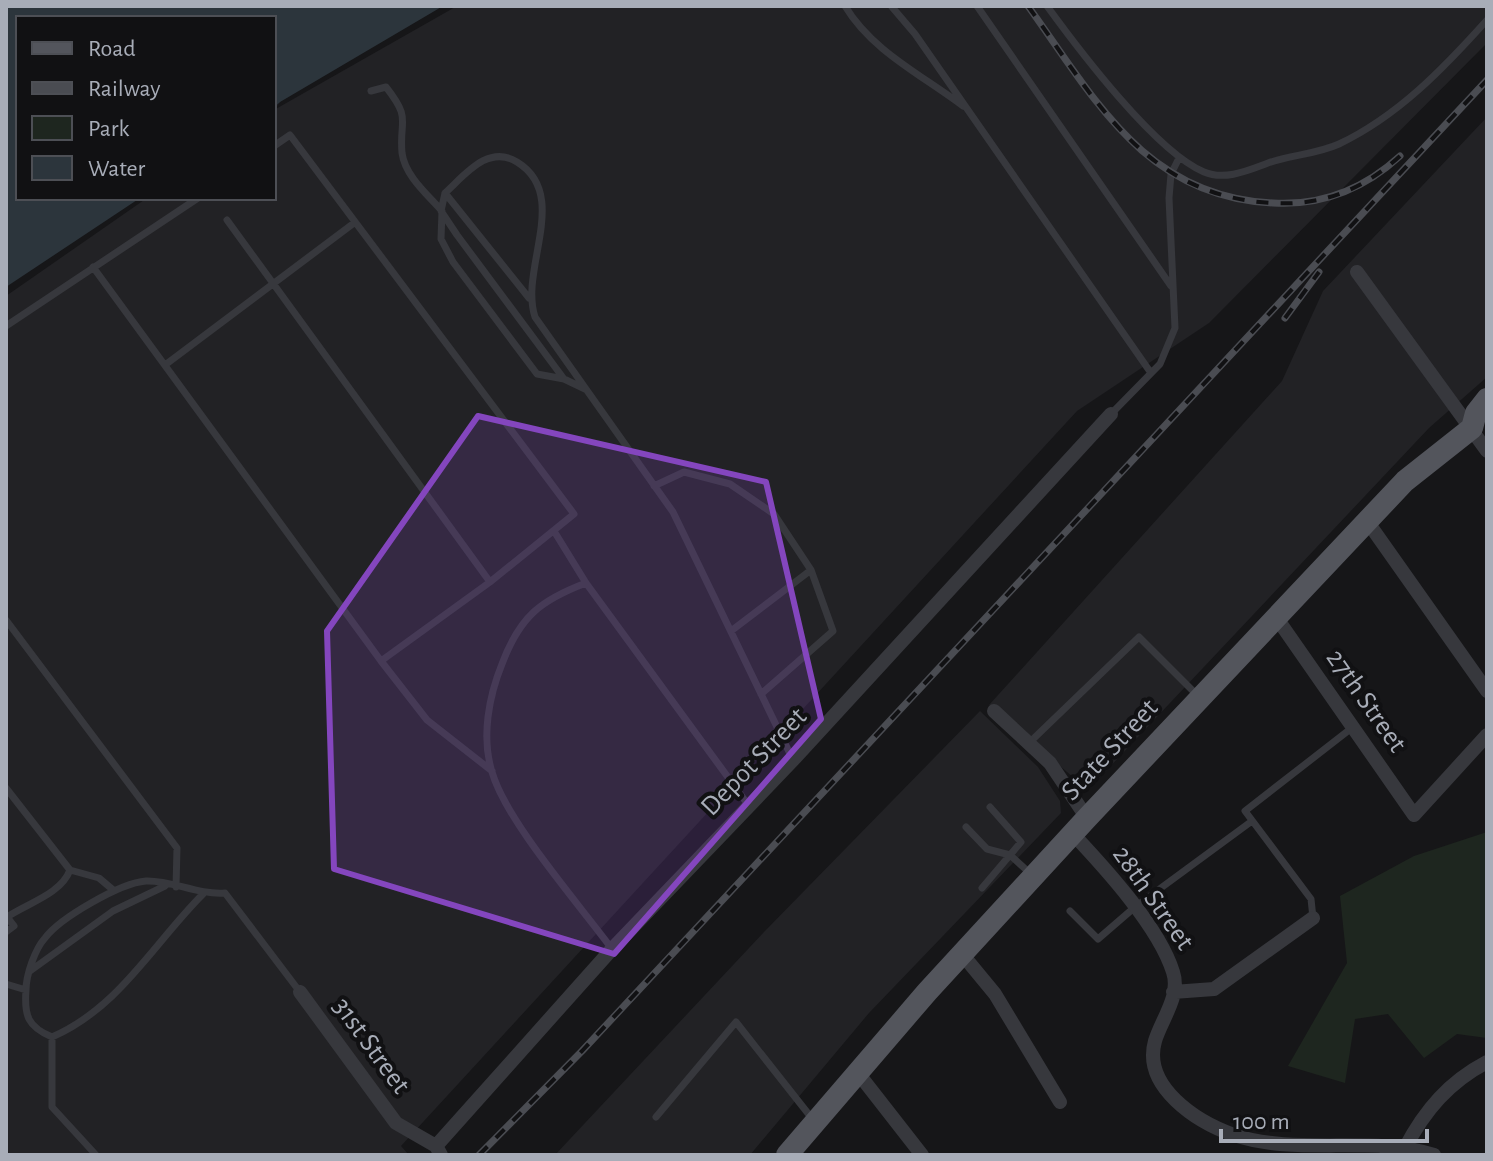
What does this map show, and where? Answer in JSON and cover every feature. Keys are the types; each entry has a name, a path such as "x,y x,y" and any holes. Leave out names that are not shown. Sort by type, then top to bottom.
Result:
{"main road":[{"name":"State Street","path":"787,1155 962,954 1405,481 1479,428 1476,413 1487,399"}],"street":[{"path":"1357,272 1479,428 1487,451"},
{"name":"Depot Street","path":"438,1150 612,949 793,760 1111,414"},
{"path":"1367,521 1487,691"},
{"name":"27th Street","path":"1276,617 1414,815 1487,735"},
{"name":"28th Street","path":"994,711 1050,763 1080,826 1135,907 1174,974 1173,992 1168,1013 1155,1041 1152,1067 1174,1099 1196,1116 1238,1136 1340,1152 1405,1148 1434,1155"},
{"path":"1173,992 1214,989 1313,918"},
{"path":"962,954 995,994 1060,1102"},
{"name":"31st Street","path":"300,992 396,1123 438,1150"},
{"path":"1405,1148 1422,1115 1450,1087 1487,1062"},
{"path":"858,1073 922,1155"}],"lane":[{"path":"845,6 857,27 881,49 968,110"},
{"path":"977,6 1171,286"},
{"path":"1047,6 1081,52 1178,160 1208,174 1239,174 1338,144 1384,116 1437,76 1487,20"},
{"path":"892,7 968,110 1151,373"},
{"path":"371,91 386,87 396,99 403,115 402,153 408,172 442,211 564,379"},
{"path":"276,145 290,135 574,514 490,582 381,661"},
{"path":"529,298 543,206 534,177 511,159 494,156 479,162 445,193 441,239 453,262 537,374 564,379 586,390"},
{"path":"1111,414 1160,364 1175,328 1169,198 1171,174 1178,160"},
{"path":"445,193 529,298 535,317 673,512 793,760"},
{"path":"6,326 195,200"},
{"path":"227,220 490,582"},
{"path":"165,365 354,223"},
{"path":"93,267 427,720 492,771 515,816 612,949"},
{"path":"654,486 684,472 730,484 774,514 811,570 833,631 761,694"},
{"path":"554,531 586,583 749,806"},
{"path":"731,631 811,570"},
{"path":"492,771 490,694 507,649 531,614 548,598 586,583"},
{"path":"6,620 177,848 176,887"},
{"path":"1030,742 1139,637 1200,698"},
{"path":"1313,918 1311,899 1245,811 1353,727"},
{"path":"6,788 70,870 99,878 112,889"},
{"path":"982,888 1021,842 990,807"},
{"path":"1070,911 1098,939 1135,907 1252,821"},
{"path":"966,827 987,849 1010,855 1033,877"},
{"path":"6,932 14,926 7,917 36,902 67,879 70,870"},
{"path":"203,894 116,995 79,1025 52,1037 34,1029 24,1012 26,990 30,971 45,938 112,889 147,881 203,894 225,893 300,992"},
{"path":"30,971 113,911 167,885"},
{"path":"6,984 26,990"},
{"path":"656,1117 736,1022 815,1123"},
{"path":"52,1037 52,1107 96,1155"}],"highlighted area":[{"path":"478,416 766,482 821,719 614,954 334,869 327,631"}],"shaded area":[{"path":"453,6 1487,6 1487,43 1209,323 1077,411 401,1146 409,1155 6,1155 6,292 140,200 276,200 276,105"},
{"path":"1487,117 1487,377 1429,428 1088,790 989,705 1282,381 1323,291"},
{"path":"980,711 1038,767 1060,801 1061,813 869,1013 750,1155 555,1155 764,932"}],"green space":[{"path":"1487,832 1487,1038 1457,1034 1424,1058 1388,1014 1355,1019 1345,1083 1288,1066 1347,963 1340,896 1414,856"}],"water":[{"path":"6,6 453,6 276,105 276,16 16,16 16,200 140,200 6,292"}],"pier":[{"path":"443,6 457,6 276,109 280,102"},
{"path":"137,200 144,200 6,296 6,287"}],"railway":[{"path":"1028,6 1101,108 1157,163 1190,183 1228,197 1273,203 1309,202 1357,186 1400,156"},
{"path":"479,1155 582,1051 1487,80"},
{"path":"1285,318 1319,272"}]}
